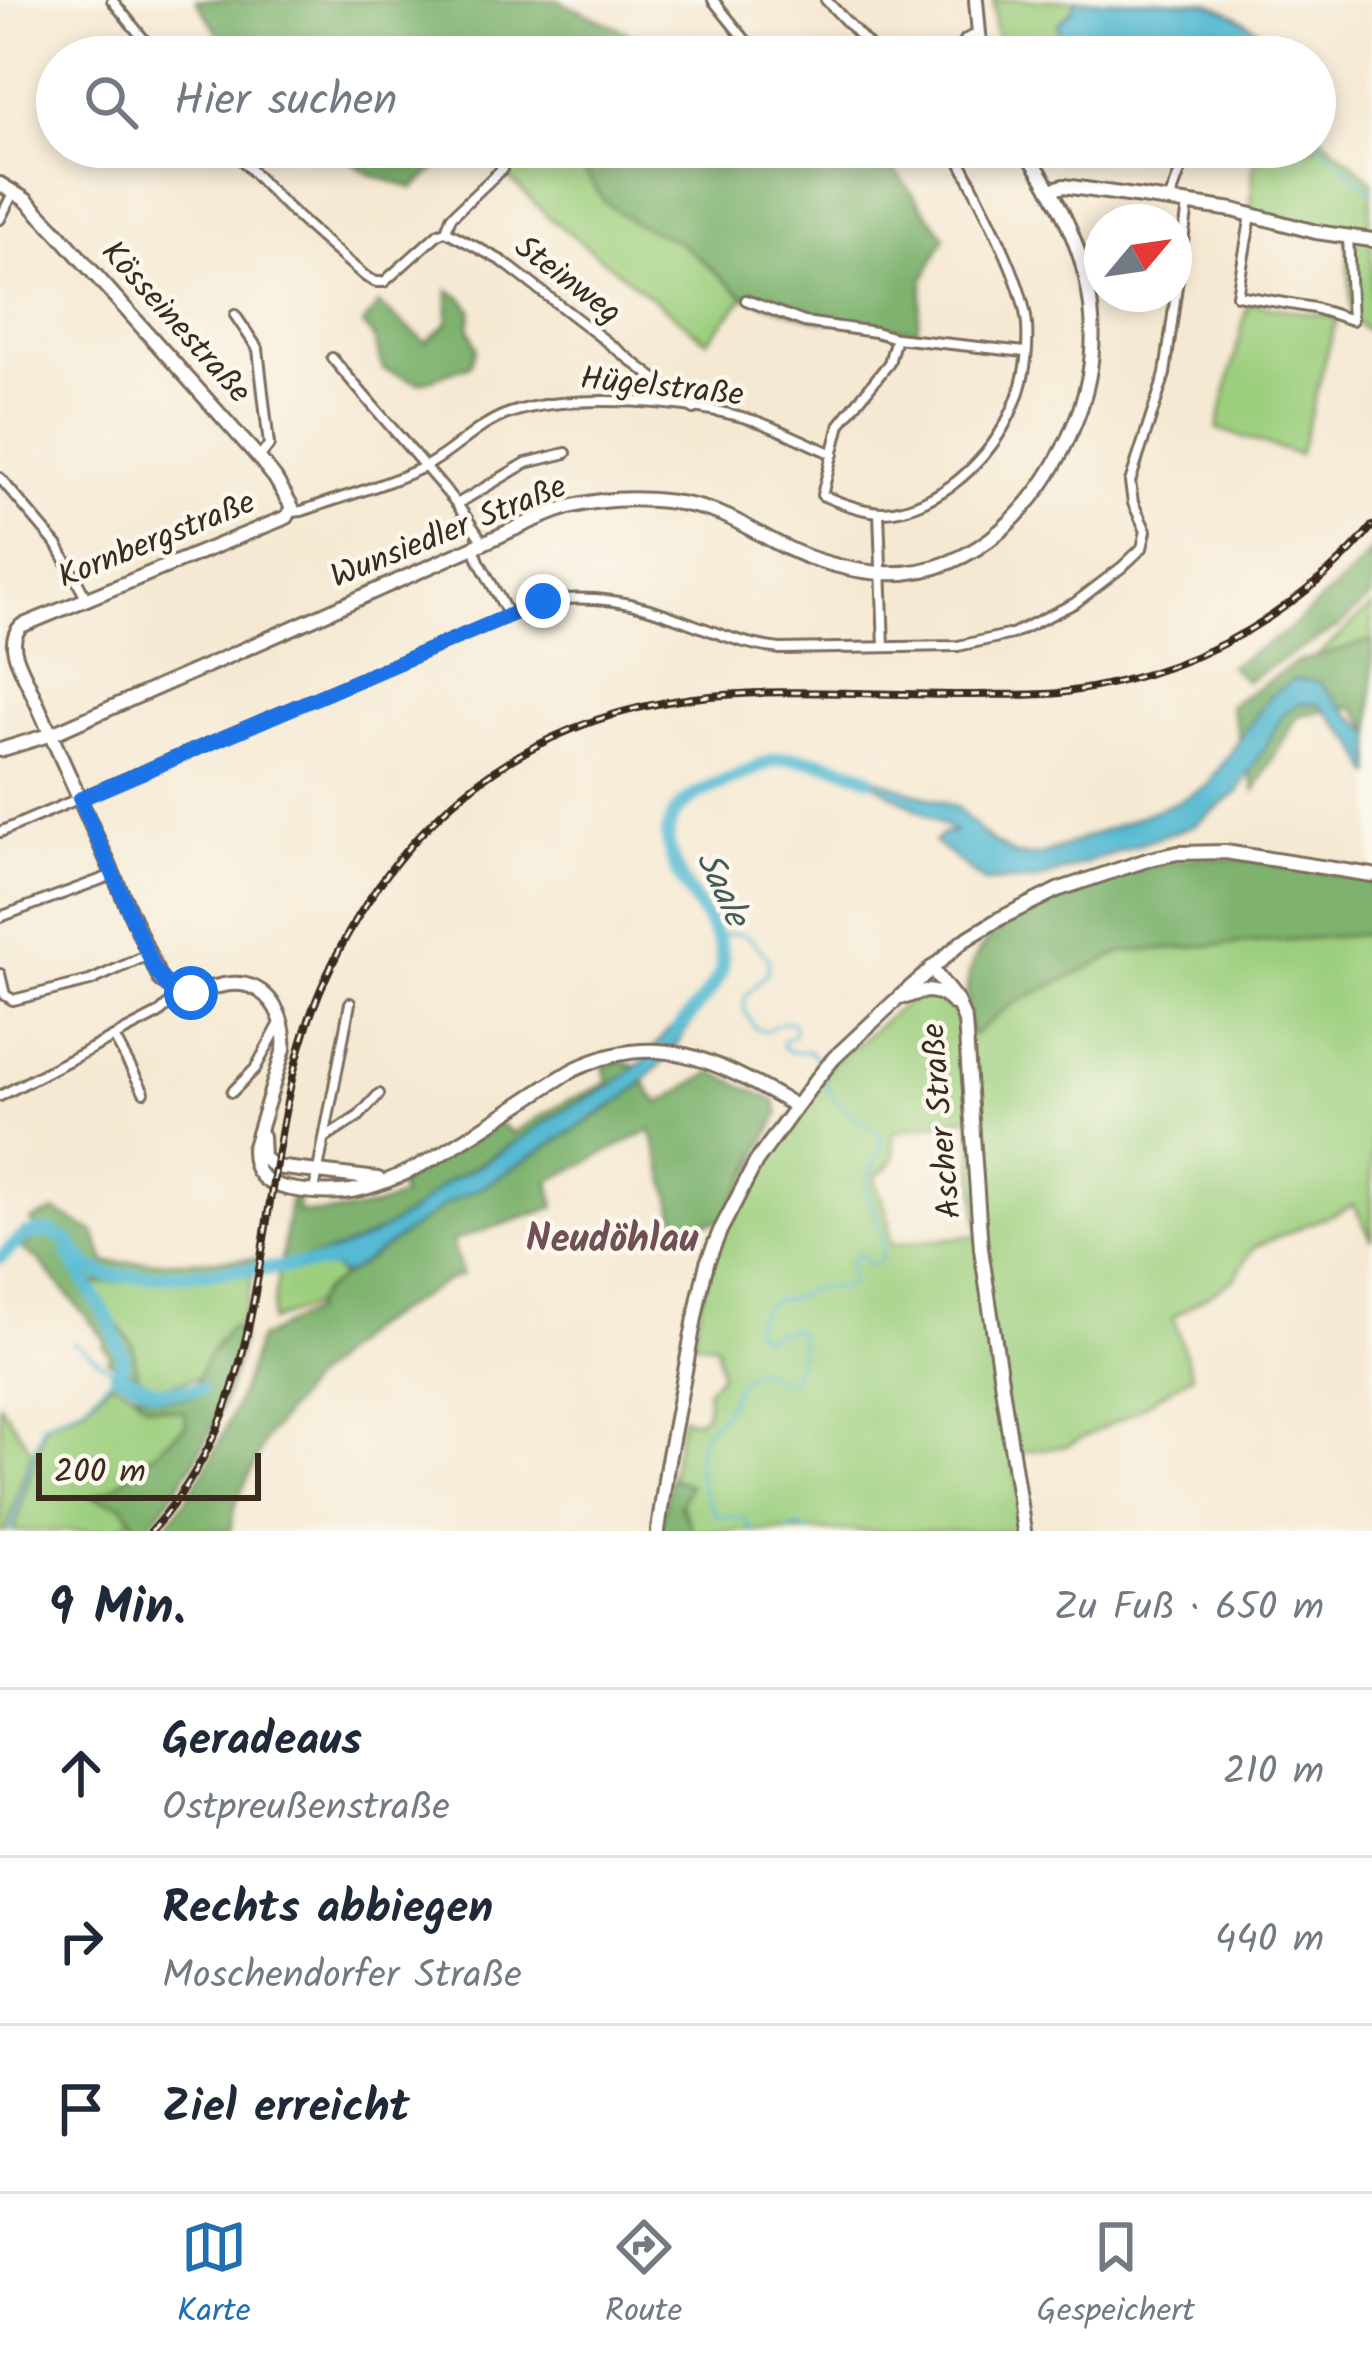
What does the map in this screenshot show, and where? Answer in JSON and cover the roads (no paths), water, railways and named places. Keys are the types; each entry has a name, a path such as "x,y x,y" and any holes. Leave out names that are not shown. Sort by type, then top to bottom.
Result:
{"street":[{"path":"112,0 141,36"},
{"path":"712,0 742,36"},
{"path":"826,0 860,36"},
{"path":"973,36 977,34 976,0"},
{"path":"251,168 302,223 376,282 392,277 446,231 451,217 502,169"},
{"path":"896,338 890,363 840,424 822,495 879,512 919,505 977,466 1006,426 1023,376 1027,326 1019,290 963,168"},
{"name":"Wunsiedler Straße","path":"0,750 52,734 572,506 629,499 692,506 726,516 809,558 881,574 942,566 969,554 1040,491 1058,462 1086,388 1092,327 1085,267 1075,238 1036,168"},
{"path":"1168,201 1181,168"},
{"name":"Kösseinestraße","path":"0,184 26,200 57,232 260,458 291,512"},
{"path":"1050,190 1064,186 1189,204"},
{"path":"0,219 13,192"},
{"path":"1192,204 1372,240"},
{"path":"1251,214 1237,295 1352,320 1348,237"},
{"name":"Steinweg","path":"446,231 502,261 652,386 694,409"},
{"path":"746,300 803,322 1025,352"},
{"path":"0,832 543,601 591,597 644,607 756,646 780,649 958,646 1012,634 1075,603 1142,548 1144,525 1133,503 1130,482 1165,374 1174,312"},
{"path":"235,315 251,336 261,364 269,445 260,458"},
{"path":"332,358 457,504 478,544 478,561 508,614"},
{"path":"644,403 652,386"},
{"name":"Hügelstraße","path":"425,466 504,415 567,401 644,403 755,421 832,454"},
{"path":"457,504 526,463 566,453"},
{"name":"Kornbergstraße","path":"52,734 12,642 21,626 291,512 425,466"},
{"path":"0,478 58,546 86,598"},
{"path":"879,512 884,647"},
{"path":"52,734 160,979 176,991 191,993 227,984 248,985 272,1001 285,1035 284,1049 253,1150 259,1175 271,1185 349,1191 385,1179 423,1162 573,1070 631,1050 692,1055 796,1106"},
{"path":"658,1531 707,1263 742,1187 796,1106 834,1058 894,1002 963,941 1032,901 1150,859 1225,852 1372,874"},
{"path":"0,917 113,875"},
{"path":"0,974 4,995 13,1000 90,981 148,956"},
{"name":"Ascher Straße","path":"931,968 957,1001 965,1021 981,1249 1024,1531"},
{"path":"0,1096 158,1014 176,991"},
{"path":"894,1002 922,991 942,993 965,1021"},
{"path":"314,1191 350,1003"},
{"path":"232,1092 255,1069 281,1020"},
{"path":"114,1036 144,1092"},
{"path":"323,1139 358,1116 379,1094"},
{"path":"265,1112 260,1146 267,1163 317,1174 385,1179"}],"water":[{"path":"1075,0 1207,3 1267,36 1061,36 1057,25 1074,8"},
{"path":"1294,679 1319,682 1372,733 1372,776 1356,744 1319,704 1299,703 1283,715 1238,792 1195,825 1037,880 984,882 934,842 954,832 854,771 956,807 989,839 1015,855 1039,856 1206,787 1270,696"},
{"path":"697,1015 665,1060 629,1095 486,1185 450,1202 348,1273 339,1274 325,1255 371,1237 447,1182 611,1086 644,1061 668,1030"}],"waterway":[{"path":"1336,158 1372,191"},
{"name":"Saale","path":"674,1035 709,992 722,967 716,936 669,850 668,832 678,810 710,788 779,759 825,763 869,778"},
{"path":"716,937 747,936 769,960 767,973 745,997 744,1010 755,1028 764,1031 792,1022 793,1037 782,1046 790,1052 809,1051 820,1070"},
{"path":"753,1531 744,1518 718,1516 705,1496 697,1460 702,1437 744,1377 758,1368 781,1382 792,1379 800,1351 797,1333 792,1328 762,1337 754,1324 774,1300 792,1299 811,1289 848,1287 849,1263 859,1253 871,1265 880,1261 883,1252 867,1190 880,1137 838,1103 824,1079"},
{"name":"Saale","path":"0,1258 26,1234 50,1232 68,1241 87,1267 110,1276 274,1268 346,1257"},
{"path":"68,1253 110,1322 124,1360 116,1373 157,1392 200,1389"},
{"path":"10,1531 43,1423 83,1405 116,1373 73,1342"},
{"path":"787,1531 798,1525 808,1531"}],"railway":[{"path":"151,1531 202,1459 234,1382 254,1301 290,1086 312,1011 367,902 446,809 511,760 566,731 678,700 792,692 1049,694 1143,675 1196,656 1271,616 1325,575 1372,526"}],"district":[{"name":"Neudöhlau","path":"612,1241"}]}
